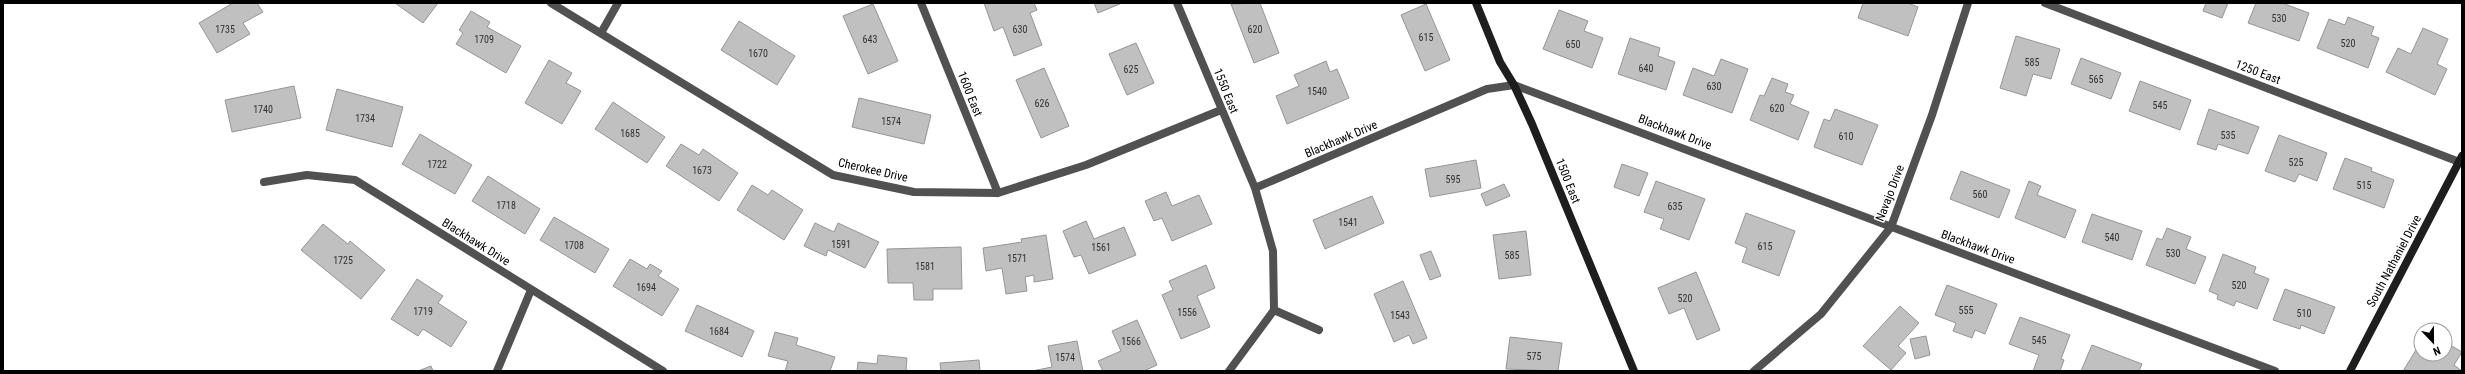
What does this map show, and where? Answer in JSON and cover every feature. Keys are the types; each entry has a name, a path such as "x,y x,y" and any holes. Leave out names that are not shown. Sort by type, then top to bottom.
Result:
{"street":[{"name":"Cherokee Drive","path":"551,3 833,174 914,192 998,193 1086,165 1221,110"},
{"path":"602,33 618,3"},
{"name":"1600 East","path":"921,3 998,193"},
{"name":"1550 East","path":"1177,3 1221,110 1256,188"},
{"name":"1500 East","path":"1476,3 1500,62 1514,85 1634,371"},
{"name":"Navajo Drive","path":"1754,371 1821,314 1891,227 1932,115 1968,3"},
{"name":"1250 East","path":"2045,3 2461,160"},
{"name":"Blackhawk Drive","path":"1256,188 1487,89 1514,85 2275,371"},
{"name":"South Nathaniel Drive","path":"2350,371 2461,160"},
{"name":"Blackhawk Drive","path":"264,182 307,175 355,180 663,371"},
{"path":"1229,371 1274,310 1274,251 1256,188"},
{"path":"497,371 531,290"},
{"path":"1274,310 1318,330"}],"building":[{"path":"233,3 257,3 263,12 243,23 250,34 217,53 199,23"},
{"path":"395,3 438,3 423,23"},
{"path":"984,3 1034,3 1037,10 1030,13 1042,45 1014,56 1003,27 994,31"},
{"path":"1094,3 1122,3 1098,13"},
{"path":"1260,3 1279,53 1254,63 1231,4"},
{"path":"1863,3 1908,3 1918,7 1908,36 1858,18"},
{"path":"2206,3 2228,3 2222,18 2203,11"},
{"path":"2256,3 2282,3 2309,13 2299,41 2248,23"},
{"path":"873,4 898,61 868,74 843,16"},
{"path":"1426,4 1450,60 1425,71 1401,15"},
{"path":"1559,10 1588,21 1584,31 1603,38 1592,68 1543,49"},
{"path":"471,11 490,22 487,27 521,46 506,73 456,44 463,33 459,30"},
{"path":"2348,17 2374,27 2371,35 2379,38 2368,68 2317,48 2329,19 2345,25"},
{"path":"739,21 795,56 777,85 721,50"},
{"path":"2423,28 2448,39 2437,64 2447,69 2435,95 2386,72 2398,48 2411,54"},
{"path":"2016,36 2060,49 2051,79 2033,74 2026,96 2000,88"},
{"path":"1630,38 1660,48 1658,56 1675,62 1666,90 1618,74"},
{"path":"1136,43 1154,83 1127,95 1109,54"},
{"path":"2081,58 2121,73 2111,99 2071,84"},
{"path":"1721,59 1748,69 1732,113 1683,95 1693,68 1714,76"},
{"path":"549,60 572,73 566,83 581,91 562,124 525,103"},
{"path":"1326,61 1330,72 1337,69 1349,98 1287,124 1276,96 1299,86 1294,75"},
{"path":"1044,68 1069,126 1041,138 1016,80"},
{"path":"1772,78 1788,84 1785,92 1794,95 1790,104 1809,112 1798,140 1750,120 1760,95 1764,96"},
{"path":"2140,81 2191,100 2180,130 2129,111"},
{"path":"294,86 301,118 232,132 225,100"},
{"path":"337,89 403,107 392,147 326,130"},
{"path":"859,98 931,115 924,144 852,127"},
{"path":"613,102 665,137 647,163 595,129"},
{"path":"1835,109 1878,125 1862,165 1814,147 1824,119 1830,121"},
{"path":"2209,109 2259,127 2248,154 2218,144 2216,150 2197,144"},
{"path":"420,134 472,165 455,194 402,164"},
{"path":"2279,135 2327,153 2317,181 2299,174 2295,182 2265,171"},
{"path":"681,144 699,155 703,149 738,173 719,201 666,166"},
{"path":"2345,158 2372,168 2371,171 2394,180 2384,208 2333,189"},
{"path":"1476,160 1481,188 1430,197 1425,169"},
{"path":"1622,164 1648,173 1639,196 1614,187"},
{"path":"1961,171 2010,190 1999,218 1950,199"},
{"path":"488,176 540,209 525,234 472,201"},
{"path":"1656,181 1705,199 1689,240 1660,229 1664,219 1644,212"},
{"path":"2029,181 2041,186 2037,195 2076,210 2065,238 2015,218"},
{"path":"1504,184 1510,196 1486,206 1481,194"},
{"path":"752,185 768,195 772,190 803,210 784,240 737,210"},
{"path":"1166,192 1172,206 1199,195 1212,224 1172,241 1162,218 1154,221 1145,201"},
{"path":"1372,196 1384,223 1325,249 1313,220"},
{"path":"1746,213 1795,231 1779,276 1742,262 1747,248 1735,243"},
{"path":"2092,214 2142,231 2132,260 2082,242"},
{"path":"554,217 609,249 595,273 540,240"},
{"path":"1086,221 1094,239 1124,227 1136,255 1089,274 1081,255 1074,257 1063,231"},
{"path":"815,223 834,232 838,223 879,242 865,268 828,250 826,256 804,246"},
{"path":"323,224 348,244 350,241 385,270 361,299 301,250"},
{"path":"2167,228 2191,237 2186,249 2206,257 2195,284 2146,265 2157,238 2162,240"},
{"path":"1526,231 1531,275 1499,279 1493,235"},
{"path":"1046,235 1053,279 1034,282 1034,275 1025,277 1027,291 1006,294 1002,268 986,271 983,248 1022,242 1021,239"},
{"path":"961,247 962,289 933,289 933,300 914,300 913,283 888,283 887,249"},
{"path":"1431,251 1441,276 1430,280 1420,255"},
{"path":"2223,254 2256,267 2254,273 2269,279 2257,309 2236,301 2234,306 2217,299 2218,295 2209,291"},
{"path":"630,259 647,269 650,264 662,271 658,276 679,289 662,316 613,286"},
{"path":"1206,265 1215,288 1197,296 1210,327 1181,339 1162,295 1173,290 1169,281"},
{"path":"1696,272 1720,330 1697,340 1684,308 1669,314 1658,288"},
{"path":"417,279 443,296 438,303 467,322 451,347 423,329 418,336 391,319"},
{"path":"1403,281 1427,338 1413,344 1409,335 1394,342 1374,294"},
{"path":"1947,285 1997,304 1985,334 1975,330 1972,338 1953,331 1956,323 1935,315"},
{"path":"2285,289 2335,307 2324,334 2301,325 2300,329 2273,320"},
{"path":"697,305 754,331 742,357 685,331"},
{"path":"1900,306 1919,323 1898,346 1906,353 1891,370 1863,346"},
{"path":"2020,317 2070,335 2061,359 2064,360 2060,371 2033,371 2039,355 2009,344"},
{"path":"1137,320 1157,365 1144,371 1103,371 1098,361 1121,351 1112,331"},
{"path":"775,332 798,338 796,345 835,357 830,371 785,371 788,361 768,356"},
{"path":"1926,336 1930,355 1915,359 1910,339"},
{"path":"1510,337 1562,343 1558,371 1506,369"},
{"path":"1077,341 1083,371 1032,371 1052,367 1048,346"},
{"path":"2092,345 2142,364 2139,371 2081,371"},
{"path":"2453,347 2462,352 2454,365 2462,371 2403,371 2413,355 2413,362 2453,362"},
{"path":"878,355 907,358 906,370 912,371 857,371 858,362 877,364"},
{"path":"979,360 980,371 941,371 940,363"},
{"path":"431,366 433,371 418,371"}]}
